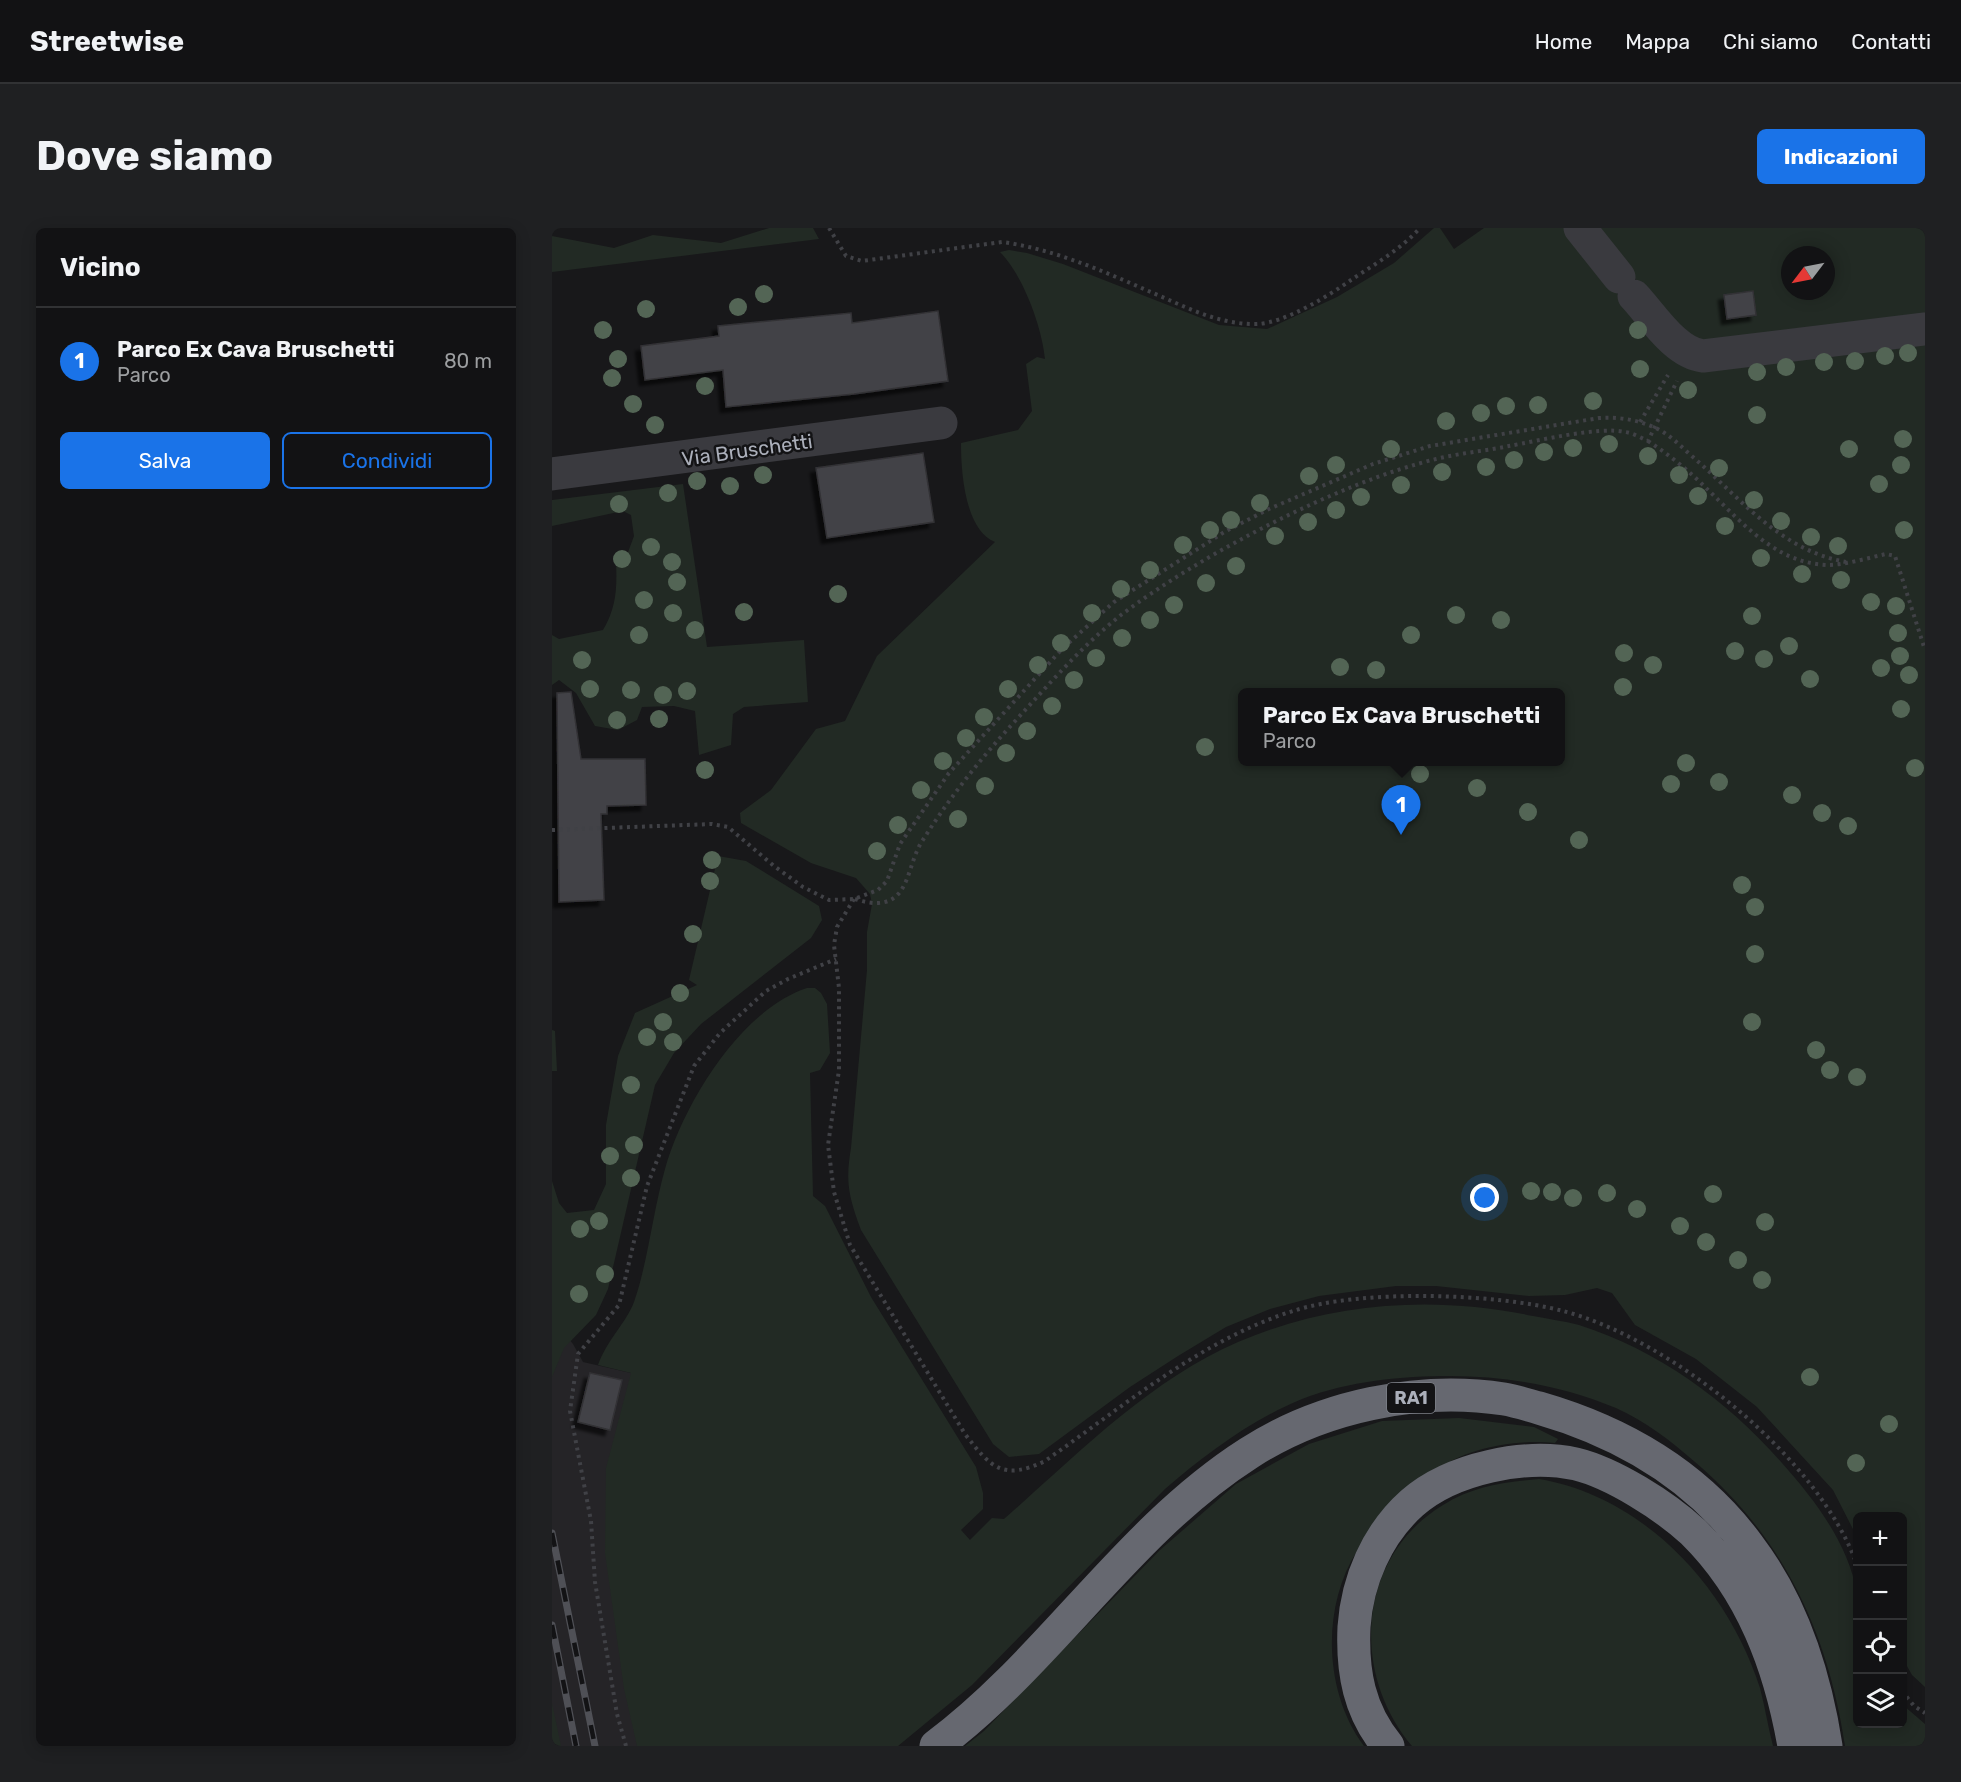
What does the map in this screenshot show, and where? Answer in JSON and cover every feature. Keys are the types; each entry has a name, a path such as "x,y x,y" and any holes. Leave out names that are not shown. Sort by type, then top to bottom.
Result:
{"highway":[{"name":"RA1","path":"936,1746 968,1722 1006,1686 1177,1508 1215,1476 1288,1431 1345,1410 1395,1399 1443,1395 1505,1399 1575,1418 1635,1445 1683,1479 1724,1516 1748,1545 1786,1609 1820,1708 1826,1746"},
{"path":"1388,1746 1374,1729 1362,1704 1355,1671 1353,1644 1355,1611 1364,1575 1381,1539 1413,1502 1448,1482 1507,1462 1540,1460 1576,1464 1606,1475 1665,1510 1692,1532 1743,1596 1764,1636 1782,1688 1794,1746"}],"lane":[{"path":"1580,228 1671,337 1693,355 1712,356 1925,329"},
{"name":"Via Bruschetti","path":"552,474 941,423"}],"path":[{"path":"829,228 846,256 862,261 1002,242 1022,245 1114,276 1219,320 1257,324 1309,305 1335,291 1404,244 1420,228"},
{"path":"1640,422 1674,364 1693,355"},
{"path":"1648,441 1679,375 1693,355"},
{"path":"1846,562 1832,560 1789,542 1752,514 1673,439 1655,427 1621,417 1599,418 1430,446 1340,477 1269,509 1191,552 1114,602 1062,649 949,773 900,844 887,881 878,890 854,899 837,927 834,945 839,988 839,1070 828,1153 834,1192 844,1231 864,1270 965,1434 982,1457 1004,1470 1024,1471 1045,1461 1205,1350 1249,1327 1295,1310 1340,1301 1390,1297 1514,1302 1563,1311 1602,1325 1659,1354 1710,1387 1758,1427 1807,1479 1836,1520 1856,1566"},
{"path":"552,830 712,824 728,827 756,853 803,887 829,900 854,899 872,904 888,901 899,893 914,856 960,784 1071,661 1122,615 1216,555 1346,490 1435,459 1586,434 1624,431 1648,441 1702,484 1743,525 1769,546 1811,563 1846,562 1890,554 1898,560 1925,650"},
{"path":"626,1746 618,1714 597,1593 591,1521 570,1411 578,1354 619,1305 647,1186 694,1066 720,1034 766,991 836,959"},
{"path":"1907,1697 1914,1706 1925,1713"}],"shaded area":[{"path":"769,228 813,228 819,239 552,272 552,236 614,248 653,235 721,243"},
{"path":"1434,228 1440,228 1454,249 1484,228 1571,228 1631,313 1675,354 1925,339 1925,1687 1912,1675 1907,1666 1907,1512 1853,1512 1853,1529 1833,1490 1757,1407 1696,1359 1635,1325 1612,1293 1597,1288 1565,1295 1529,1296 1436,1286 1396,1286 1319,1296 1270,1309 1226,1327 1178,1356 1130,1387 1039,1454 1009,1457 993,1444 861,1230 851,1199 848,1171 867,970 867,932 872,904 870,894 856,878 811,863 741,823 740,813 771,790 816,729 845,721 877,656 995,542 985,536 971,513 964,484 961,443 1018,430 1032,411 1026,364 1037,357 1045,359 1040,332 1030,302 1016,274 1000,252 1009,250 1027,253 1063,264 1219,325 1267,329 1337,297 1394,263"},
{"path":"1593,228 1925,228 1925,317 1703,342 1677,326","holes":["1753,291 1756,315 1727,318 1724,295"]},
{"path":"683,484 707,647 804,640 808,702 744,707 733,714 731,745 699,755 695,711 674,706 642,707 637,720 618,730 595,726 576,693 559,680 552,685 552,635 559,639 603,630 611,613 615,596 616,560 627,555 634,536 631,515 623,511 552,526 552,500"},
{"path":"718,856 746,861 819,906 822,920 811,938 701,1024 674,1053 655,1085 608,1289 596,1315 564,1348 552,1377 552,1181 559,1203 567,1213 594,1210 606,1184 606,1125 618,1056 635,1013 697,985 689,980"},
{"path":"807,988 815,988 827,1004 830,1053 820,1070 810,1073 813,1196 825,1206 871,1297 976,1467 983,1493 983,1509 961,1530 970,1540 992,1518 1004,1519 1086,1445 1174,1377 1238,1342 1273,1329 1309,1318 1346,1311 1421,1304 1496,1309 1568,1322 1636,1348 1690,1380 1739,1419 1794,1477 1828,1523 1853,1575 1853,1728 1907,1728 1907,1708 1925,1724 1925,1746 1845,1746 1827,1664 1797,1589 1777,1555 1753,1522 1726,1491 1677,1447 1627,1413 1596,1400 1555,1388 1514,1380 1451,1376 1375,1381 1338,1388 1283,1407 1247,1427 1165,1489 972,1685 898,1746 637,1746 624,1689 605,1553 606,1468 631,1373 598,1365 634,1302 665,1169 685,1117 700,1089 737,1038 782,999"},
{"path":"552,1030 555,1031 557,1071 552,1071"},
{"path":"552,1303 557,1325 573,1344 583,1362 631,1373 637,1746 552,1746"},
{"path":"1459,1418 1534,1427 1558,1439 1555,1443 1524,1442 1491,1447 1446,1464 1423,1481 1357,1551 1345,1574 1337,1598 1332,1650 1341,1701 1351,1725 1364,1746 965,1746 984,1731 1160,1550 1236,1484 1309,1444 1382,1421"},
{"path":"1539,1479 1578,1489 1614,1505 1647,1527 1677,1553 1704,1583 1727,1616 1746,1651 1760,1688 1773,1746 1412,1746 1392,1717 1379,1685 1372,1651 1372,1618 1379,1585 1393,1554 1414,1527 1454,1499 1490,1486"},
{"path":"552,1703 561,1746 552,1746"}],"building":[{"path":"1753,291 1756,315 1727,319 1724,295"},
{"path":"938,311 948,381 854,394 726,407 723,370 645,380 641,346 719,336 718,326 851,313 852,323"},
{"path":"923,453 934,522 827,538 816,468"},
{"path":"571,692 581,759 645,759 646,805 607,806 607,814 601,814 604,900 559,902 557,693"},
{"path":"590,1373 622,1380 610,1430 578,1422"}],"railway":[{"path":"552,1533 595,1746"},
{"path":"552,1625 576,1746"}],"place":[{"name":"Parco Ex Cava Bruschetti","path":"1401,835"}]}
